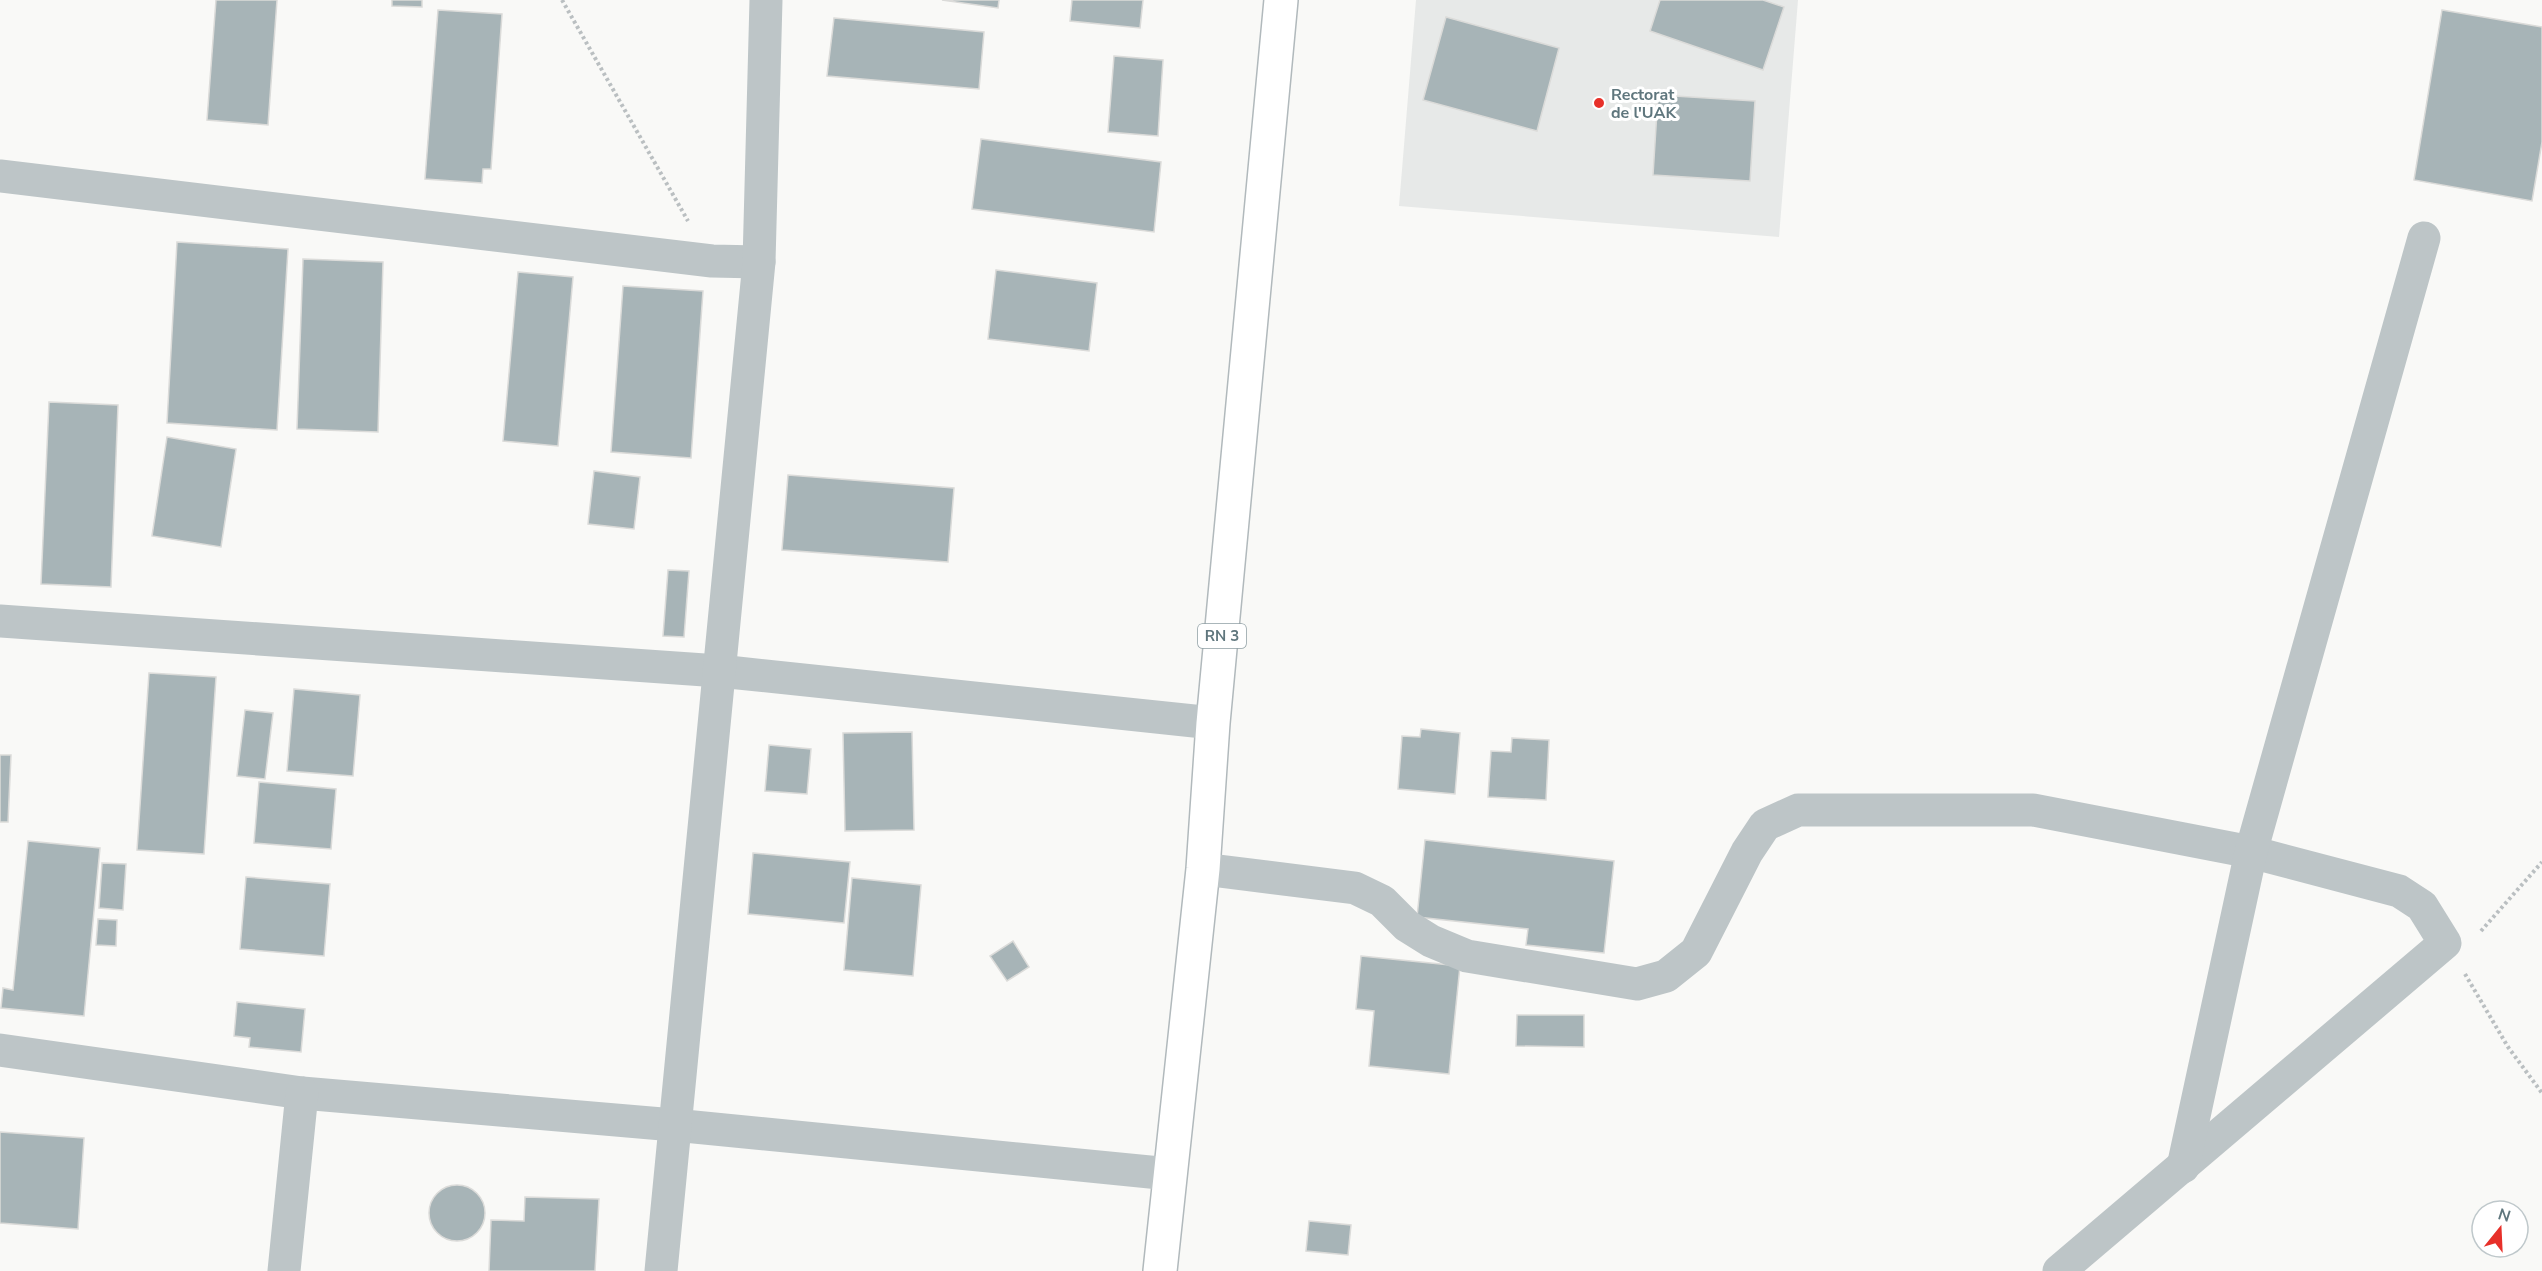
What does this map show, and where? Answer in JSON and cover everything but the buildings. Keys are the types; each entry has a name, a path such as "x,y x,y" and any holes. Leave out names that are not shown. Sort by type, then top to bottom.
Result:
{"main road":[{"name":"RN 3","path":"1160,1271 1203,868 1213,723 1281,0"}],"street":[{"path":"661,1271 759,262 766,0"},
{"path":"0,176 712,261 759,262"},
{"path":"2183,1167 2251,852 2424,238"},
{"path":"0,621 719,671 1213,723"},
{"path":"1203,868 1355,888 1382,901 1407,926 1431,941 1467,956 1637,984 1666,976 1696,952 1747,852 1765,825 1798,810 2033,810 2251,852 2399,891 2422,906 2449,949 2059,1271"},
{"path":"0,1050 302,1093 674,1125 1170,1174"},
{"path":"284,1271 302,1093"}],"path":[{"path":"562,0 712,261"},
{"path":"2542,862 2471,942 2449,949 2508,1047 2542,1094"}],"shaded area":[{"name":"Rectorat de l'UAK","path":"1416,0 1798,0 1779,237 1399,206"}],"place":[{"name":"Rectorat de l'UAK","path":"1599,103"}]}
